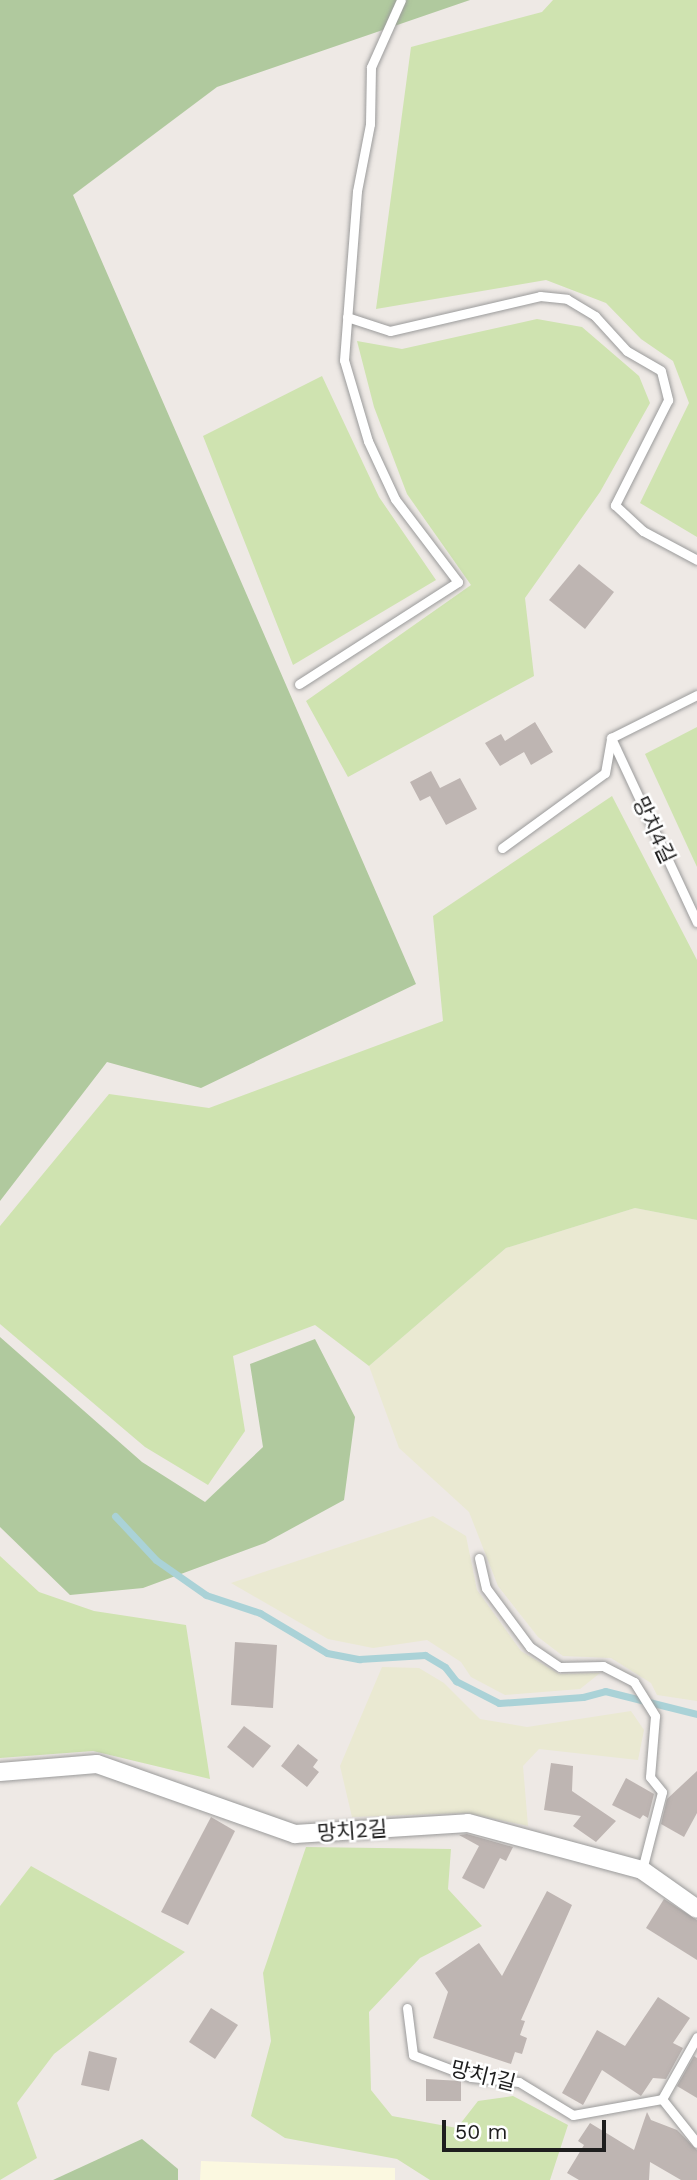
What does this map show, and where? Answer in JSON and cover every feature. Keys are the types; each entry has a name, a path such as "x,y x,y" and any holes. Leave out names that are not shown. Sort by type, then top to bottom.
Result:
{"street":[{"name":"망치2길","path":"0,1772 97,1765 295,1834 468,1824 642,1870 697,1909"}],"lane":[{"path":"299,684 458,582 395,499 368,441 344,360 347,317 355,270 357,191 370,124 371,67 401,0"},
{"path":"347,317 390,331 540,296 567,299 595,316 627,351 661,371 668,400 615,505 643,531 697,560"},
{"path":"502,848 605,773 611,738 697,695"},
{"name":"망치4길","path":"611,738 697,922"},
{"path":"479,1558 486,1588 530,1647 560,1667 603,1666 634,1682 655,1716 650,1777 662,1792 642,1870"},
{"name":"망치1길","path":"407,2008 413,2054 471,2077 519,2082 573,2115 662,2099"},
{"path":"697,2037 662,2099 697,2143"}],"shaded area":[{"path":"201,2161 395,2168 395,2180 200,2180"}],"green space":[{"path":"0,0 470,0 217,87 73,195 416,984 201,1088 107,1062 0,1201"},
{"path":"553,0 697,0 697,537 640,503 689,403 673,361 641,339 606,303 546,280 376,309 411,47 542,12"},
{"path":"537,319 582,327 639,376 650,403 600,492 525,598 534,676 348,777 306,701 471,585 407,494 374,407 357,341 402,349"},
{"path":"322,376 379,497 436,580 293,665 203,436"},
{"path":"697,727 697,867 645,754"},
{"path":"612,796 697,960 697,1220 635,1208 506,1248 369,1366 315,1325 233,1356 245,1431 208,1485 145,1447 0,1324 0,1226 109,1094 209,1108 443,1021 433,916"},
{"path":"635,1208 697,1220 697,1701 657,1695 651,1683 611,1658 563,1656 538,1637 498,1586 469,1512 399,1448 369,1366 506,1248"},
{"path":"0,1337 142,1462 205,1502 263,1447 250,1364 315,1339 355,1417 344,1500 265,1543 143,1588 70,1595 0,1527"},
{"path":"433,1516 466,1536 477,1590 521,1651 559,1674 600,1673 580,1689 505,1695 471,1677 461,1662 427,1640 373,1648 328,1639 231,1583"},
{"path":"0,1556 39,1592 94,1611 186,1625 210,1779 93,1751 0,1758"},
{"path":"382,1667 419,1668 444,1683 480,1719 527,1727 631,1711 644,1730 638,1760 539,1749 523,1766 528,1826 467,1813 352,1817 340,1766"},
{"path":"306,1847 451,1849 448,1889 482,1926 420,1958 369,2012 371,2090 392,2116 457,2128 478,2101 513,2096 568,2125 550,2180 430,2180 397,2159 285,2138 251,2116 271,2041 263,1973"},
{"path":"31,1866 185,1952 54,2054 17,2103 37,2158 0,2180 0,1906"},
{"path":"142,2139 178,2169 178,2180 53,2180"}],"building":[{"path":"579,564 614,592 585,629 549,600"},
{"path":"535,722 553,752 531,765 524,752 500,766 485,743 501,734 505,741"},
{"path":"431,771 440,788 460,778 477,809 446,825 430,796 420,801 410,782"},
{"path":"235,1642 277,1645 273,1708 231,1705"},
{"path":"244,1726 271,1746 253,1768 227,1747"},
{"path":"298,1744 318,1760 313,1767 319,1772 307,1787 281,1766"},
{"path":"551,1763 573,1766 572,1791 616,1821 596,1842 573,1826 581,1816 544,1810"},
{"path":"697,1771 697,1813 684,1837 661,1824 667,1799"},
{"path":"626,1778 654,1794 648,1818 643,1815 640,1819 612,1805"},
{"path":"211,1817 235,1831 188,1925 161,1912"},
{"path":"467,1834 513,1847 506,1861 500,1858 484,1889 462,1878 479,1846 459,1835"},
{"path":"547,1891 572,1905 521,2020 525,2021 520,2035 527,2038 522,2054 515,2052 511,2064 433,2038 448,1992 435,1973 479,1943 502,1976"},
{"path":"664,1899 697,1920 697,1960 646,1928"},
{"path":"658,1997 690,2018 673,2043 683,2048 666,2079 653,2078 641,2096 602,2070 583,2105 562,2093 597,2030 625,2046"},
{"path":"211,2008 238,2025 215,2059 189,2042"},
{"path":"89,2051 117,2058 109,2091 81,2085"},
{"path":"694,2056 697,2058 697,2098 677,2086"},
{"path":"426,2079 461,2081 461,2101 426,2101"},
{"path":"647,2112 651,2120 677,2130 697,2150 697,2180 681,2180 650,2162 649,2180 579,2180 567,2173 584,2145 578,2141 590,2123 634,2150"}],"waterway":[{"path":"115,1516 156,1560 206,1595 260,1613 327,1653 359,1659 425,1655 445,1667 456,1681 499,1703 583,1697 605,1691 697,1714"}]}
